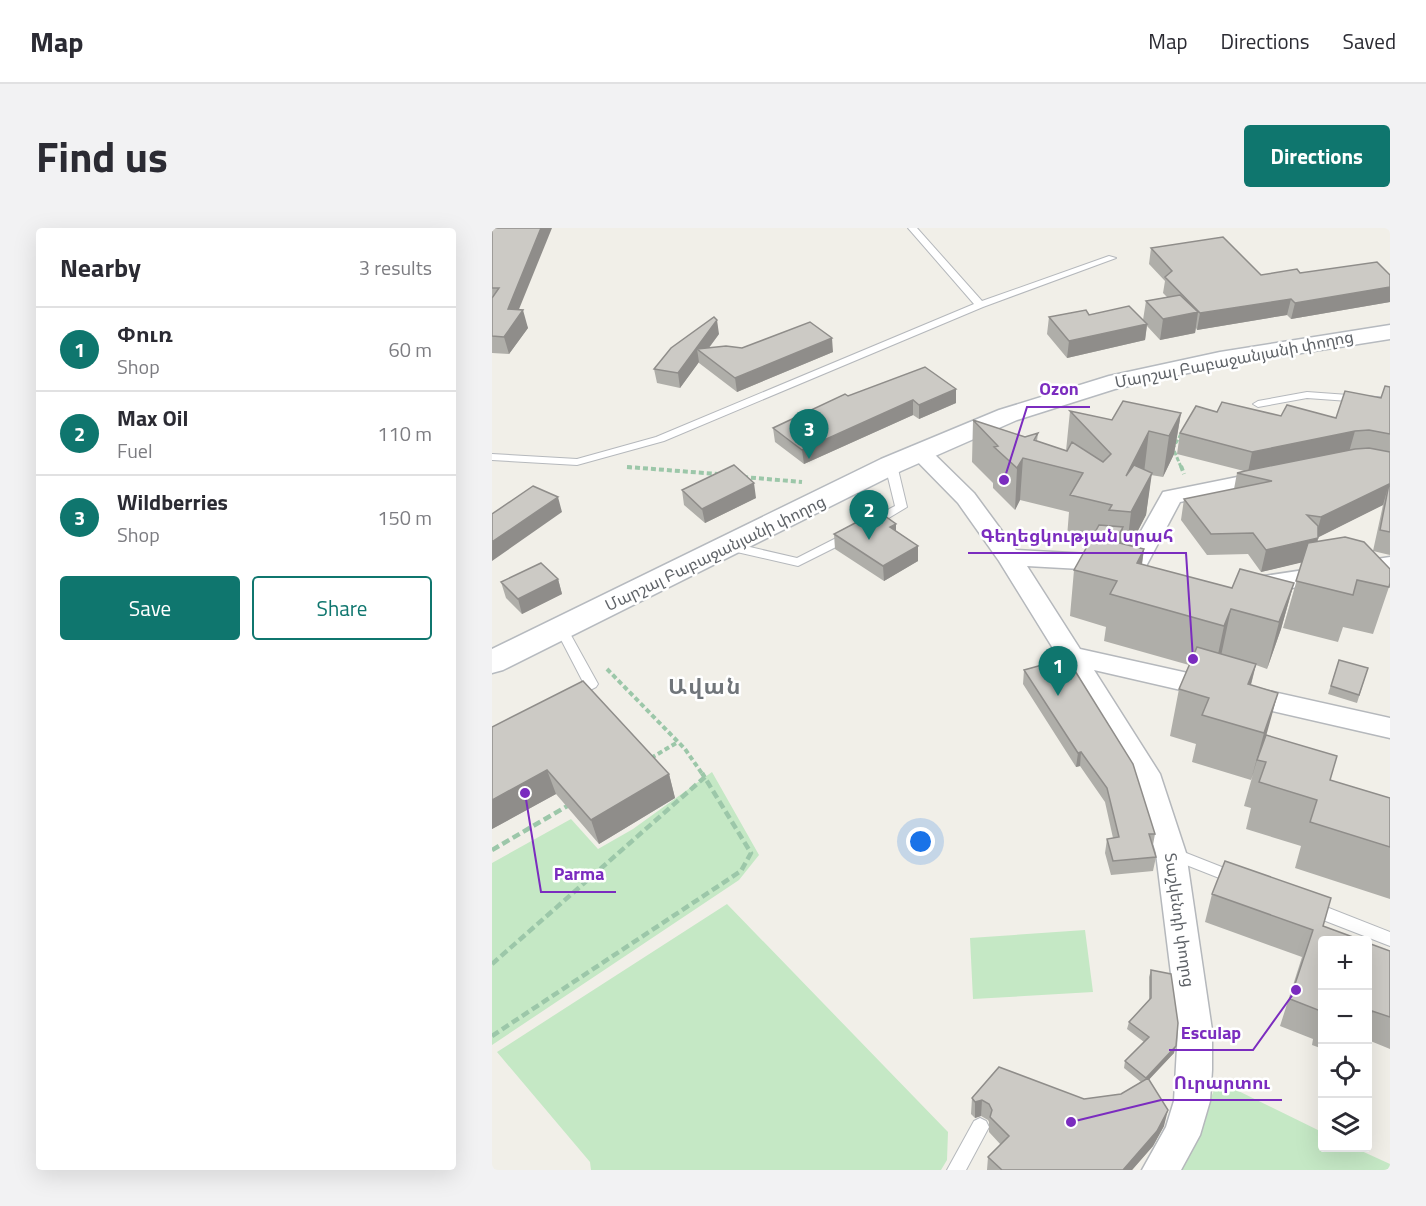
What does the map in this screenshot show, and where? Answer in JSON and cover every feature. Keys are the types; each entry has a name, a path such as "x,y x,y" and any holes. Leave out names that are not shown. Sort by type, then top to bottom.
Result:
{"main road":[{"name":"Մարշալ Բաբաջանյանի փողոց","path":"492,662 891,465 1008,415 1109,382 1220,359 1390,332"}],"street":[{"name":"Տաշկենդի փողոց","path":"919,452 966,498 1009,557 1146,774 1171,853 1195,1030 1192,1101 1182,1135 1160,1170"},
{"path":"1009,557 1146,568 1171,497 1294,472"},
{"path":"1227,590 1390,565"},
{"path":"1072,657 1390,728"}],"lane":[{"path":"912,228 980,305"},
{"path":"492,457 577,462 660,440 980,305 1112,258"},
{"path":"1258,404 1307,395 1390,401"},
{"path":"728,546 798,562 901,507 891,465"},
{"path":"561,628 591,684 561,700"},
{"path":"1171,853 1248,883"},
{"path":"1292,900 1390,939"},
{"path":"956,1170 980,1127"}],"path":[{"path":"1171,497 1184,474 1173,448 1183,430"},
{"path":"622,466 723,475"},
{"path":"734,476 806,482"},
{"path":"492,1036 741,871 751,853 705,777 678,742 601,662"},
{"path":"647,760 678,742"},
{"path":"492,964 705,777"},
{"path":"492,850 574,802"}],"green space":[{"path":"712,772 759,855 739,880 492,1045 492,863 571,819 598,849 633,829"},
{"path":"727,904 948,1132 947,1160 941,1170 591,1170 590,1162 497,1052"},
{"path":"1085,930 1093,992 973,999 970,938"},
{"path":"1218,1081 1318,1130 1318,1152 1364,1152 1390,1164 1390,1170 1176,1170 1188,1152"}],"building":[{"path":"492,228 541,228 508,309 523,310 504,337 492,336 492,298 499,288 492,288"},
{"path":"1223,237 1261,275 1297,269 1300,273 1377,262 1390,275 1390,287 1295,303 1291,299 1200,313 1165,277 1172,271 1151,248"},
{"path":"1180,295 1198,312 1163,319 1146,301"},
{"path":"1129,306 1147,324 1069,341 1049,317 1086,310 1089,315"},
{"path":"714,317 717,320 678,373 654,369 671,348"},
{"path":"810,322 832,338 735,378 697,349 726,346 742,348"},
{"path":"925,367 956,389 919,405 913,400 802,450 773,428 845,394 848,396"},
{"path":"1385,386 1390,387 1390,434 1369,430 1355,431 1252,452 1180,433 1196,406 1217,412 1222,402 1281,416 1287,405 1336,418 1345,391 1381,398"},
{"path":"1123,401 1181,413 1169,436 1149,431 1126,476 1134,465 1152,473 1131,512 1109,510 1112,505 1070,495 1083,473 1023,458 1017,468 994,447 998,446 973,420 1025,437 1038,433 1034,440 1067,451 1072,442 1103,462 1111,454 1070,411 1112,420"},
{"path":"1369,448 1390,452 1390,532 1380,530 1389,484 1321,517 1307,515 1318,526 1318,538 1266,550 1253,533 1211,534 1184,499 1272,481 1237,473"},
{"path":"734,465 754,483 702,509 682,490"},
{"path":"533,486 558,497 492,542 492,514"},
{"path":"878,511 896,524 890,527 918,546 883,566 834,534"},
{"path":"1099,525 1123,527 1115,542 1144,549 1137,563 1232,588 1240,569 1294,583 1279,622 1231,609 1224,626 1110,594 1117,581 1074,570"},
{"path":"1345,537 1364,542 1390,569 1389,587 1357,580 1353,595 1296,581 1308,543"},
{"path":"541,563 558,579 518,599 501,582"},
{"path":"1197,647 1256,664 1248,684 1278,693 1264,733 1202,715 1209,698 1179,689"},
{"path":"1067,658 1133,764 1155,834 1149,834 1156,857 1113,861 1107,839 1119,837 1107,788 1081,752 1078,753 1024,670"},
{"path":"1339,660 1368,668 1359,695 1331,686"},
{"path":"583,681 669,774 591,820 547,770 492,800 492,727"},
{"path":"1266,735 1337,756 1330,780 1390,798 1390,847 1310,822 1317,800 1259,782 1266,762 1257,760"},
{"path":"1225,861 1331,898 1323,926 1350,936 1318,936 1318,1010 1290,999 1313,930 1212,894"},
{"path":"1372,944 1390,951 1390,1017 1372,1011"},
{"path":"1151,970 1171,974 1178,1023 1176,1046 1146,1078 1125,1061 1149,1037 1129,1022 1151,998"},
{"path":"999,1067 1084,1099 1121,1094 1148,1078 1168,1110 1157,1131 1123,1170 1002,1170 988,1157 1009,1136 990,1117 992,1110 989,1104 982,1100 975,1102 972,1098"}],"place":[{"name":"Wildberries","path":"809,459"},
{"name":"Ozon","path":"1004,480"},
{"name":"Max Oil","path":"869,540"},
{"name":"Գեղեցկության սրահ","path":"1193,659"},
{"name":"Փուռ","path":"1058,696"},
{"name":"Parma","path":"525,793"},
{"name":"Esculap","path":"1296,990"},
{"name":"Ուրարտու","path":"1071,1122"}],"district":[{"name":"Ավան","path":"705,686"}]}
